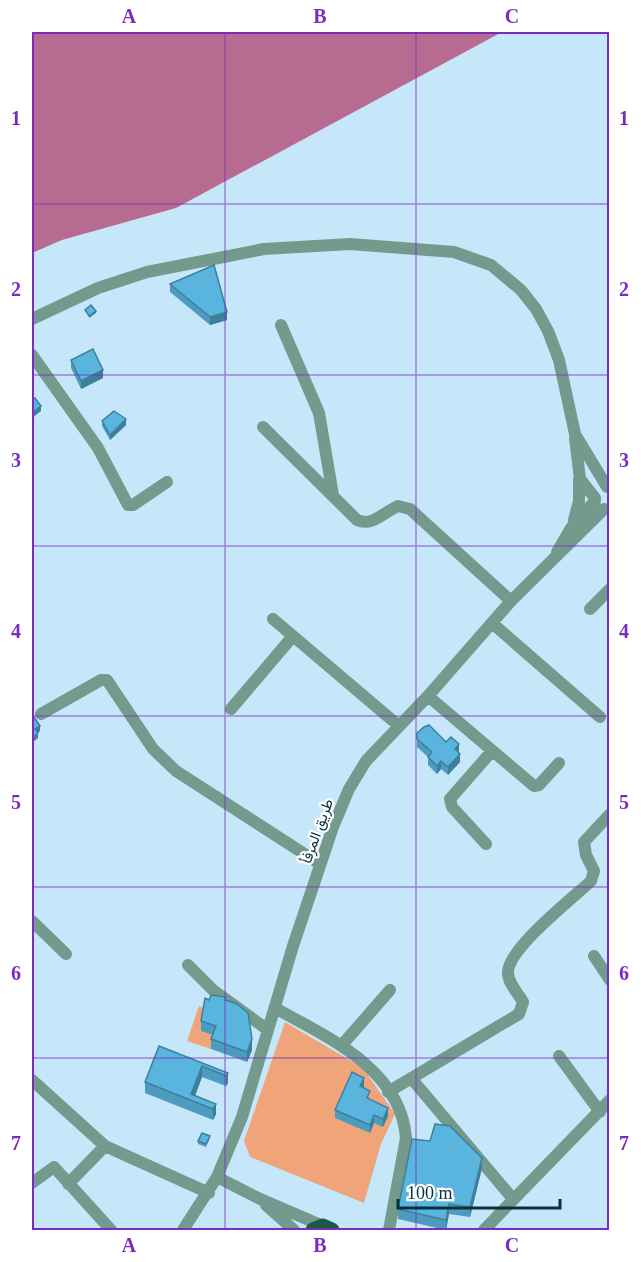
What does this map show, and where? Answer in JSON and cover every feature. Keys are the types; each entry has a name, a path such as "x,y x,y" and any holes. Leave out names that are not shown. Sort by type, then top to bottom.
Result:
{"main road":[{"path":"324,1229 346,1230"}],"street":[{"path":"32,319 98,288 147,272 264,249 350,244 454,252 491,265 521,291 536,309 548,331 559,360 575,434 579,501 571,528 553,558"},
{"path":"281,325 319,413 333,495"},
{"path":"32,355 98,448 128,504 133,505 167,482"},
{"path":"262,427 362,523 373,520 398,506 410,509 511,601"},
{"path":"553,558 580,536 601,504 598,489 609,487 575,434"},
{"path":"578,471 584,486 601,504"},
{"path":"571,528 601,504"},
{"name":"طريق المرفأ","path":"183,1230 218,1177 242,1117 321,864 349,789 366,761 553,558"},
{"path":"590,609 609,589"},
{"path":"273,619 399,726"},
{"path":"492,623 600,717"},
{"path":"231,709 293,636"},
{"path":"41,714 101,680 107,680 153,749 176,771 321,864"},
{"path":"428,696 534,786 539,785 559,764"},
{"path":"486,844 452,807 450,799 492,751"},
{"path":"388,1092 519,1014 523,1002 508,977 508,965 527,940 591,881 594,871 586,855 584,842 609,814"},
{"path":"32,921 66,954"},
{"path":"594,956 609,980"},
{"path":"188,965 213,990 268,1030"},
{"path":"342,1045 390,990"},
{"path":"275,1008 342,1045 366,1063 388,1092 405,1128 406,1138 389,1230"},
{"path":"559,1056 600,1112"},
{"path":"411,1078 513,1199"},
{"path":"32,1080 105,1146 209,1193"},
{"path":"484,1230 600,1112 609,1100"},
{"path":"68,1184 105,1146"},
{"path":"32,1183 52,1167 111,1230"},
{"path":"218,1177 324,1229"},
{"path":"258,1198 294,1230"}],"shaded area":[{"path":"32,32 502,32 176,208 62,240 32,253"},
{"path":"199,1006 205,1009 216,1036 211,1049 187,1041"},
{"path":"285,1022 363,1068 395,1114 381,1144 364,1203 250,1157 244,1141"}],"building":[{"path":"214,265 227,312 210,317 170,284"},
{"path":"91,305 96,311 89,316 85,310"},
{"path":"93,349 103,370 81,381 71,360"},
{"path":"35,398 41,406 32,413 32,400"},
{"path":"114,411 126,419 110,435 102,421"},
{"path":"32,714 40,726 35,729 38,733 32,738"},
{"path":"429,725 446,742 451,737 459,744 455,749 460,754 448,767 441,761 437,766 428,757 432,752 417,739 417,733"},
{"path":"211,995 226,997 225,1000 237,1004 248,1013 252,1039 247,1052 211,1039 216,1026 201,1021 205,998 209,1000"},
{"path":"159,1046 228,1073 226,1076 202,1066 191,1094 216,1104 213,1109 145,1082"},
{"path":"352,1072 364,1078 360,1086 370,1091 367,1098 388,1108 383,1119 374,1115 370,1125 335,1110"},
{"path":"435,1124 450,1126 482,1158 470,1207 449,1204 446,1220 398,1209 412,1139 430,1141"},
{"path":"202,1133 210,1136 206,1144 198,1141"}]}
